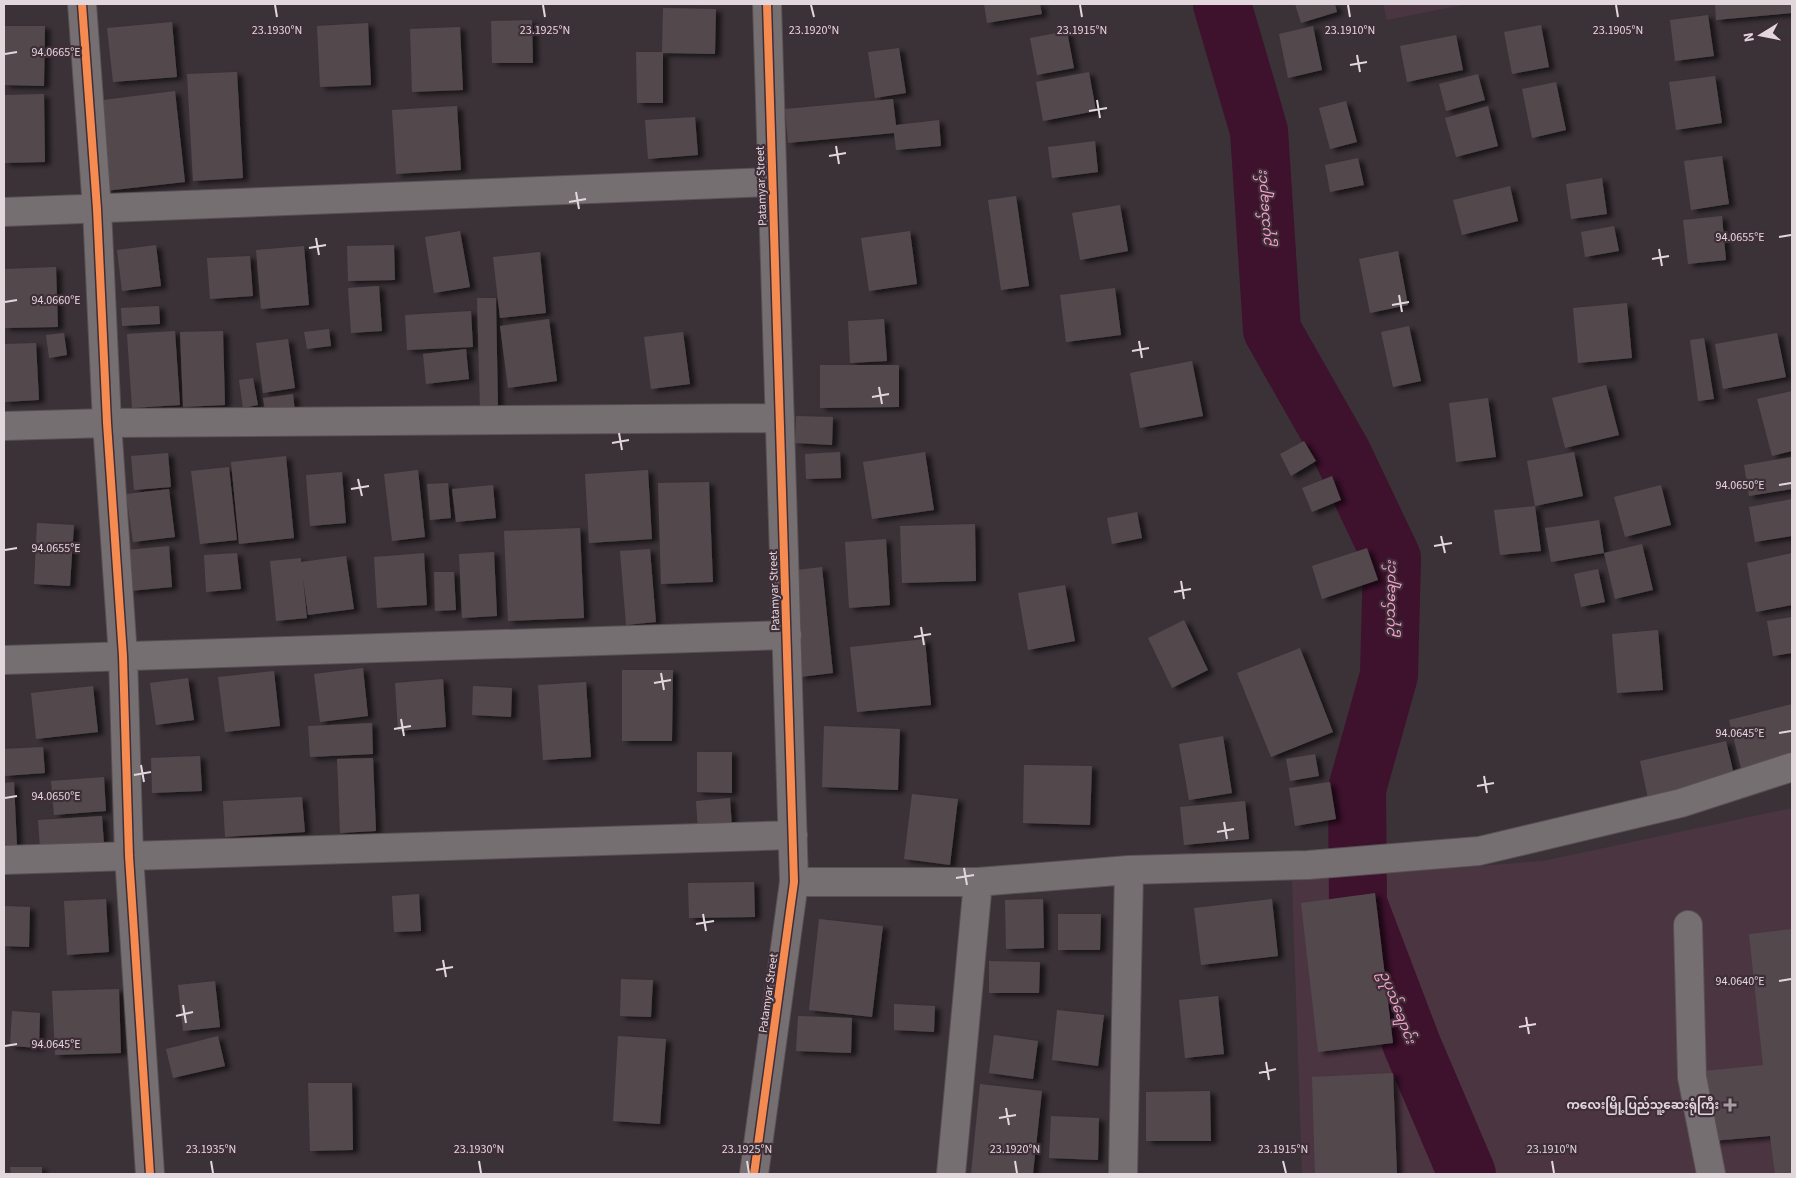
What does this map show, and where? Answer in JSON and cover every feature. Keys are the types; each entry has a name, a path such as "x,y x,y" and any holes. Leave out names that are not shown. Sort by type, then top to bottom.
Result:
{"street":[{"path":"82,4 97,209 107,423 123,656 129,856 150,1174"},
{"name":"Patamyar Street","path":"754,1174 794,882 766,4"},
{"path":"4,212 772,182"},
{"path":"4,426 107,423 780,418"},
{"path":"4,660 787,635"},
{"path":"794,882 978,882 1129,870 1308,866 1479,851 1681,803 1792,767"},
{"path":"4,860 793,835"},
{"path":"1123,1174 1129,870"},
{"path":"951,1174 978,882"},
{"path":"1688,925 1692,1077 1711,1174"}],"shaded area":[{"path":"1383,4 1467,4 1387,20"},
{"path":"1792,808 1792,1174 1302,1174 1292,881 1543,861"}],"building":[{"path":"984,4 1040,4 1042,14 987,23"},
{"path":"1295,4 1335,4 1337,12 1301,23"},
{"path":"1715,4 1792,4 1792,13 1716,20"},
{"path":"663,8 716,9 715,54 663,53 663,103 637,103 636,52 662,52"},
{"path":"1708,15 1714,56 1675,61 1670,20"},
{"path":"532,20 533,63 492,63 491,21"},
{"path":"172,22 177,77 113,82 107,28"},
{"path":"368,23 371,85 320,87 317,26"},
{"path":"1541,25 1549,67 1512,74 1504,32"},
{"path":"4,26 45,26 44,86 4,85"},
{"path":"1313,26 1322,70 1288,78 1279,34"},
{"path":"460,27 463,90 412,92 410,29"},
{"path":"1067,31 1074,68 1037,75 1030,38"},
{"path":"1456,35 1463,70 1407,82 1400,46"},
{"path":"899,48 906,93 875,98 868,52"},
{"path":"237,72 243,178 193,181 187,74"},
{"path":"1089,72 1096,111 1043,121 1036,82"},
{"path":"1478,74 1485,100 1446,111 1439,84"},
{"path":"1715,76 1722,123 1676,130 1669,82"},
{"path":"1556,82 1566,130 1532,138 1522,89"},
{"path":"175,91 185,182 105,191 95,101"},
{"path":"44,94 45,162 4,163 4,95"},
{"path":"893,99 896,125 939,120 941,146 896,150 894,133 788,143 785,109"},
{"path":"1346,101 1357,142 1330,149 1319,108"},
{"path":"457,106 461,170 396,174 392,110"},
{"path":"1488,106 1498,146 1456,157 1445,118"},
{"path":"695,117 698,155 648,159 645,120"},
{"path":"1095,141 1098,172 1052,178 1048,147"},
{"path":"1722,156 1729,204 1691,210 1684,161"},
{"path":"1358,158 1364,185 1330,192 1325,165"},
{"path":"1602,178 1607,214 1571,219 1566,184"},
{"path":"1510,186 1518,221 1462,235 1453,200"},
{"path":"1016,196 1029,286 1001,290 988,200"},
{"path":"1120,205 1128,251 1080,260 1072,213"},
{"path":"1722,216 1726,260 1688,264 1683,220"},
{"path":"1614,226 1619,251 1585,257 1581,232"},
{"path":"460,231 470,287 434,293 425,237"},
{"path":"910,231 917,284 869,291 861,238"},
{"path":"156,245 161,286 122,291 117,250"},
{"path":"394,245 395,280 348,281 347,246"},
{"path":"304,246 309,305 261,309 256,250"},
{"path":"1398,251 1408,305 1370,313 1359,259"},
{"path":"540,252 546,313 500,318 493,257"},
{"path":"250,256 253,296 210,299 207,258"},
{"path":"56,267 58,327 4,328 4,269"},
{"path":"379,286 382,331 351,333 348,288"},
{"path":"1115,288 1121,335 1066,342 1060,295"},
{"path":"477,298 496,298 498,409 480,409"},
{"path":"1627,303 1632,358 1578,363 1573,308"},
{"path":"159,306 160,324 122,326 121,308"},
{"path":"471,311 473,347 407,350 405,315"},
{"path":"549,319 557,381 508,388 500,326"},
{"path":"884,319 887,361 850,363 848,321"},
{"path":"1409,326 1421,381 1393,387 1381,332"},
{"path":"329,329 331,346 307,349 304,332"},
{"path":"175,331 180,405 132,408 127,334"},
{"path":"223,331 225,405 183,407 180,332"},
{"path":"683,332 690,384 651,389 644,337"},
{"path":"64,333 67,355 49,358 46,335"},
{"path":"1777,333 1786,377 1723,389 1715,344"},
{"path":"1704,338 1714,399 1698,401 1690,340"},
{"path":"288,339 295,388 263,393 256,343"},
{"path":"36,343 39,400 4,402 4,344"},
{"path":"466,349 469,379 426,384 423,354"},
{"path":"1192,361 1203,416 1140,428 1130,373"},
{"path":"820,365 899,365 899,407 820,408"},
{"path":"253,378 258,405 243,408 239,380"},
{"path":"1606,385 1619,435 1565,448 1552,398"},
{"path":"1792,391 1792,451 1772,456 1757,399"},
{"path":"293,394 295,411 266,416 263,398"},
{"path":"1488,398 1496,457 1456,462 1449,403"},
{"path":"796,416 833,417 832,445 795,443"},
{"path":"1304,441 1316,461 1291,476 1280,454"},
{"path":"840,452 841,478 806,479 805,454"},
{"path":"925,452 934,510 872,519 863,462"},
{"path":"1574,452 1583,496 1535,506 1527,461"},
{"path":"168,453 171,487 134,490 131,456"},
{"path":"286,456 294,538 239,544 231,462"},
{"path":"1792,457 1792,489 1749,496 1744,465"},
{"path":"229,467 237,540 200,544 191,471"},
{"path":"418,470 425,537 392,541 384,474"},
{"path":"648,470 652,539 589,543 585,474"},
{"path":"342,472 346,523 310,526 306,475"},
{"path":"1332,476 1341,500 1312,512 1302,488"},
{"path":"709,482 713,582 661,584 658,483"},
{"path":"448,483 451,518 430,520 427,484"},
{"path":"493,485 496,518 456,522 452,489"},
{"path":"1661,485 1671,525 1625,537 1614,497"},
{"path":"169,489 175,537 133,542 126,494"},
{"path":"1792,499 1792,536 1755,542 1749,507"},
{"path":"1535,506 1541,551 1500,555 1494,510"},
{"path":"1137,512 1142,538 1112,544 1107,518"},
{"path":"1599,520 1604,553 1551,562 1545,528"},
{"path":"37,523 74,525 70,586 34,584"},
{"path":"975,524 976,581 902,583 900,526"},
{"path":"580,528 584,618 508,621 504,531"},
{"path":"886,539 890,605 849,608 845,542"},
{"path":"1642,544 1653,590 1615,599 1604,553"},
{"path":"169,546 172,587 130,591 126,550"},
{"path":"1367,548 1378,580 1322,599 1312,566"},
{"path":"650,549 656,622 626,625 620,551"},
{"path":"494,552 497,616 462,618 459,554"},
{"path":"237,553 241,589 206,592 204,555"},
{"path":"424,553 427,605 377,608 374,557"},
{"path":"1792,553 1792,605 1756,612 1747,563"},
{"path":"346,556 354,609 308,615 303,578 307,618 276,621 270,561 301,558 301,562"},
{"path":"822,567 833,673 800,677 788,571"},
{"path":"1598,569 1605,602 1581,607 1574,574"},
{"path":"434,572 454,572 456,610 435,611"},
{"path":"1065,585 1075,641 1028,650 1018,593"},
{"path":"1792,617 1792,653 1773,656 1767,621"},
{"path":"1184,620 1208,670 1172,688 1148,638"},
{"path":"1658,630 1663,690 1617,693 1612,634"},
{"path":"925,639 931,705 857,712 850,647"},
{"path":"1300,648 1333,732 1271,757 1237,673"},
{"path":"363,668 368,716 320,722 314,674"},
{"path":"622,670 673,670 672,741 622,741"},
{"path":"274,671 280,726 225,732 218,677"},
{"path":"188,678 194,720 156,725 150,683"},
{"path":"443,679 446,727 398,731 395,683"},
{"path":"586,682 591,757 543,760 538,685"},
{"path":"93,686 98,732 36,739 31,693"},
{"path":"473,686 512,688 511,717 472,715"},
{"path":"1792,704 1792,763 1743,776 1729,720"},
{"path":"372,723 373,754 310,757 308,726"},
{"path":"824,726 900,729 898,790 822,787"},
{"path":"1223,736 1232,793 1189,800 1179,744"},
{"path":"1726,741 1736,783 1649,803 1640,761"},
{"path":"43,747 45,773 4,776 4,749"},
{"path":"697,752 732,752 732,793 697,792"},
{"path":"1315,754 1319,776 1290,781 1286,759"},
{"path":"200,756 202,791 152,793 151,758"},
{"path":"373,758 376,831 340,833 337,759"},
{"path":"1024,765 1092,766 1090,825 1023,823"},
{"path":"104,777 106,811 54,815 51,781"},
{"path":"14,782 17,846 4,847 4,783"},
{"path":"1330,782 1336,819 1295,826 1289,788"},
{"path":"912,794 958,799 950,865 904,859"},
{"path":"302,797 305,832 225,837 223,801"},
{"path":"730,798 732,827 698,830 696,801"},
{"path":"1245,801 1249,839 1184,845 1180,807"},
{"path":"102,816 104,844 40,848 38,820"},
{"path":"754,882 755,917 689,918 688,883"},
{"path":"1375,893 1393,1043 1318,1052 1301,903"},
{"path":"419,894 421,931 394,932 392,896"},
{"path":"106,899 109,952 67,955 64,901"},
{"path":"1043,899 1044,948 1006,949 1005,900"},
{"path":"1272,899 1278,956 1201,965 1194,908"},
{"path":"4,906 30,907 29,947 4,946"},
{"path":"1058,914 1101,914 1100,950 1058,950"},
{"path":"819,919 883,926 872,1017 809,1010"},
{"path":"1792,929 1792,1174 1775,1174 1770,1136 1712,1141 1704,1071 1763,1065 1749,934"},
{"path":"989,961 1040,962 1039,993 989,993"},
{"path":"621,979 653,980 651,1017 620,1016"},
{"path":"215,981 220,1027 183,1031 178,985"},
{"path":"119,989 121,1053 55,1055 52,991"},
{"path":"1218,996 1224,1054 1185,1058 1179,1000"},
{"path":"894,1004 935,1006 934,1032 894,1030"},
{"path":"1057,1010 1104,1015 1098,1066 1052,1060"},
{"path":"12,1011 40,1013 39,1048 10,1046"},
{"path":"798,1016 852,1018 851,1053 796,1051"},
{"path":"994,1035 1038,1041 1033,1079 989,1073"},
{"path":"218,1036 225,1066 173,1078 166,1049"},
{"path":"618,1036 666,1039 660,1124 613,1121"},
{"path":"1393,1073 1397,1174 1315,1174 1312,1077"},
{"path":"308,1083 352,1083 353,1150 310,1151"},
{"path":"980,1084 1042,1091 1033,1174 971,1174"},
{"path":"1210,1091 1211,1141 1146,1141 1146,1092"},
{"path":"1051,1116 1099,1118 1098,1160 1049,1158"},
{"path":"10,1167 42,1167 42,1174 11,1174"}],"waterway":[{"name":"ဥပုသ်ချောင်း","path":"1222,4 1259,131 1272,330 1342,453 1392,558 1389,675 1357,789 1358,903 1412,1045 1467,1174"}],"cycle path":[{"path":"82,4 97,209 107,423 123,656 129,856 150,1174"},
{"path":"754,1174 794,882 767,4"}],"place":[{"name":"ကလေးမြို့ပြည်သူ့ဆေးရုံကြီး","path":"1730,1105"}]}
